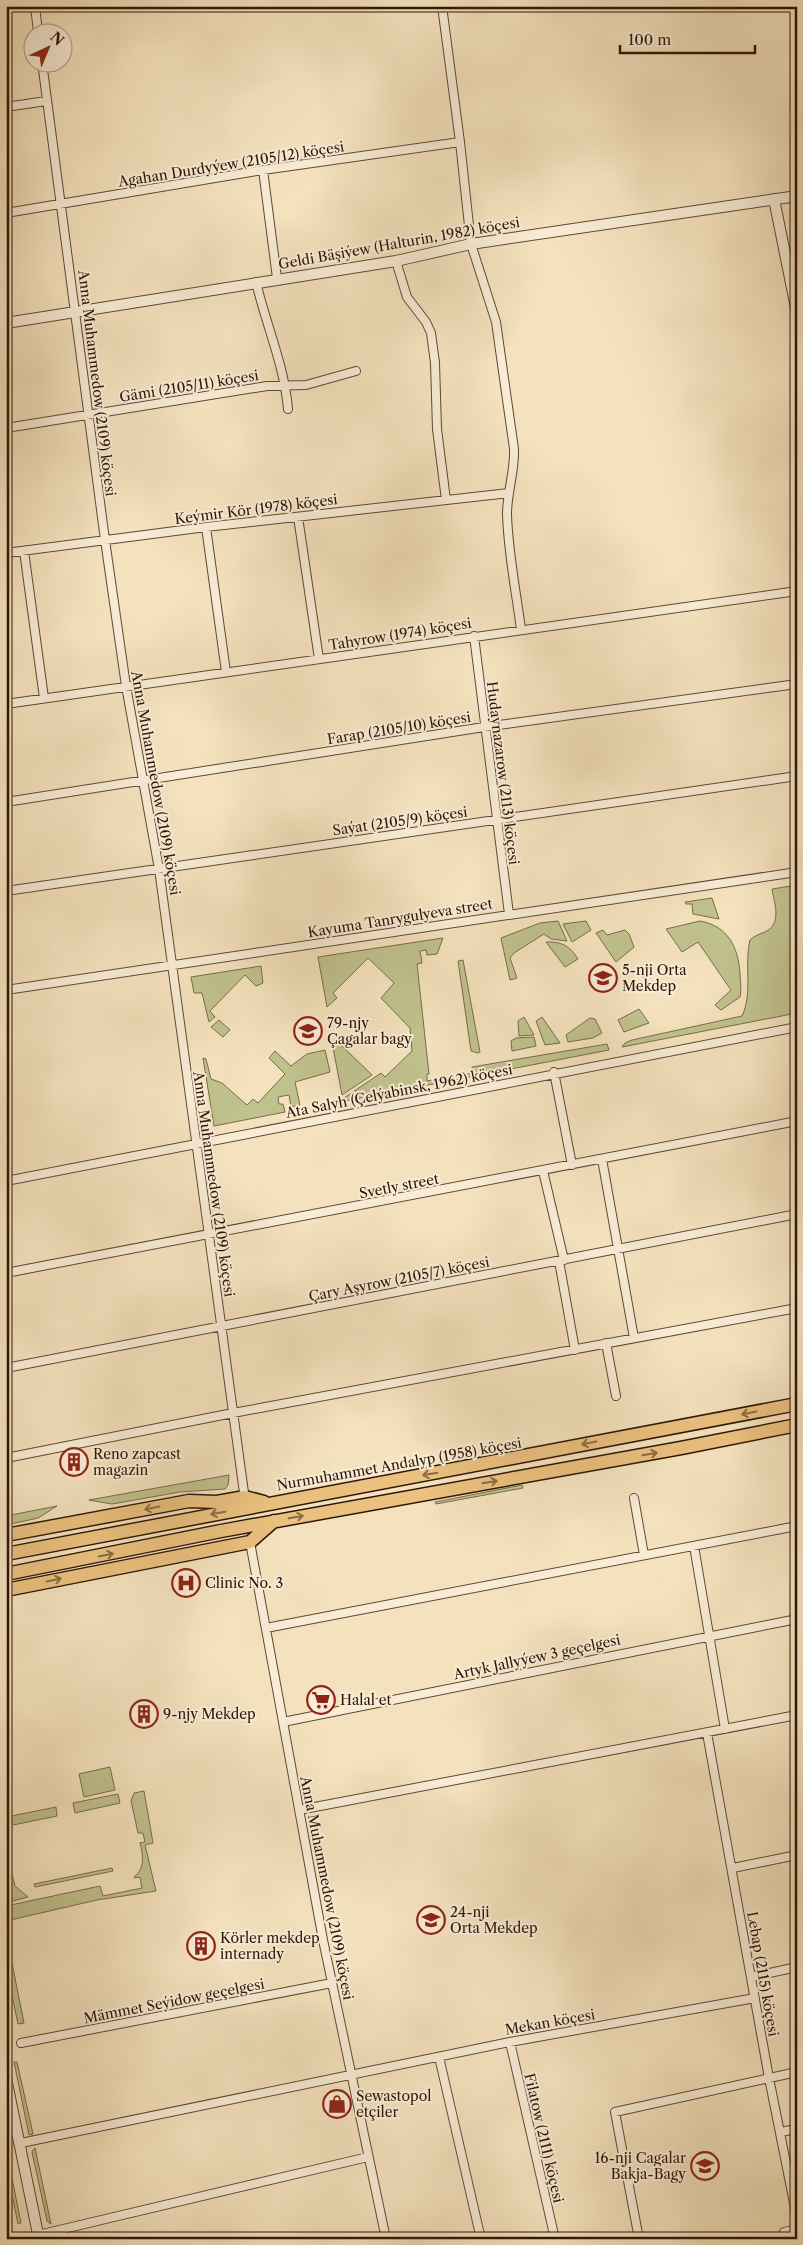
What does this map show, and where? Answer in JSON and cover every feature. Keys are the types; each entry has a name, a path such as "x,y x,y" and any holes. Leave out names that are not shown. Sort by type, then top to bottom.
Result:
{"main road":[{"name":"Nurmuhammet Andalyp (1958) köçesi","path":"6,1554 246,1502 268,1503 797,1404"},
{"path":"6,1574 221,1531 681,1448 797,1425"},
{"path":"6,1535 189,1501 246,1502"},
{"path":"6,1590 250,1542 275,1521"},
{"path":"203,1550 221,1531"},
{"path":"179,1540 203,1550"},
{"path":"6,1596 20,1586"}],"street":[{"path":"35,6 37,22"},
{"path":"442,6 471,244 489,295 500,346 514,449 515,466 509,493 508,531 521,629"},
{"name":"Anna Muhammedow (2109) köçesi","path":"43,72 76,311 87,415 126,686 159,869 195,1144 246,1502"},
{"path":"6,107 46,101"},
{"name":"Agahan Durdyýew (2105/12) köçesi","path":"6,213 263,170 460,142"},
{"path":"263,170 278,278"},
{"name":"Geldi Bäşiýew (Halturin, 1982) köçesi","path":"6,322 396,261 471,244 797,196"},
{"path":"774,199 797,313"},
{"path":"396,261 408,297 426,322 431,333 435,363 437,429 446,500"},
{"path":"256,282 286,384 288,409"},
{"name":"Gämi (2105/11) köçesi","path":"6,428 286,384 306,385 356,371"},
{"name":"Keýmir Kör (1978) köçesi","path":"6,553 509,493"},
{"path":"298,517 319,659"},
{"path":"206,528 226,672"},
{"path":"24,551 44,698"},
{"name":"Tahyrow (1974) köçesi","path":"6,704 797,591"},
{"name":"Hudaynazarow (2113) köçesi","path":"474,636 509,914"},
{"name":"Farap (2105/10) köçesi","path":"6,802 484,727 797,684"},
{"name":"Saýat (2105/9) köçesi","path":"6,891 797,776"},
{"name":"Kayuma Tanrygulyeva street","path":"6,990 797,872"},
{"name":"Ata Salyh (Çelýabinsk, 1962) köçesi","path":"6,1181 554,1072 797,1027"},
{"path":"554,1072 572,1165"},
{"name":"Svetly street","path":"6,1273 797,1121"},
{"path":"602,1159 634,1338"},
{"path":"543,1171 561,1260 575,1350"},
{"name":"Çary Aşyrow (2105/7) köçesi","path":"6,1368 797,1214"},
{"path":"6,1458 233,1413 797,1308"},
{"path":"606,1343 616,1396"},
{"path":"634,1498 644,1555"},
{"path":"266,1628 797,1526"},
{"name":"Anna Muhammedow (2109) köçesi","path":"250,1542 298,1810 386,2239"},
{"path":"694,1546 725,1729"},
{"name":"Artyk Jallyýew 3 geçelgesi","path":"282,1722 708,1635 797,1619"},
{"path":"298,1810 797,1715"},
{"name":"Lebap (2115) köçesi","path":"707,1733 733,1868 768,2078 797,2218"},
{"path":"733,1868 797,1855"},
{"path":"751,1977 797,1967"},
{"name":"Mämmet Seýidow geçelgesi","path":"21,2043 332,1983"},
{"name":"Mekan köçesi","path":"21,2143 510,2042 755,1998"},
{"name":"Filatow (2111) köçesi","path":"510,2042 555,2239"},
{"path":"439,2057 481,2239"},
{"path":"639,2239 615,2112 797,2072"},
{"path":"6,2078 39,2237 368,2157"},
{"path":"780,2132 797,2129"},
{"path":"785,2235 797,2229"}],"green space":[{"path":"797,885 797,1013 622,1047 625,1043 632,1040 742,1016 747,998 750,940 772,927 776,912 772,889"},
{"path":"712,898 719,919 693,914 692,904 686,904 685,902"},
{"path":"558,921 567,941 551,939 544,934 514,953 510,958 517,978 510,980 501,938 540,923"},
{"path":"586,921 591,930 572,942 563,924"},
{"path":"700,921 718,928 724,933 730,939 737,955 740,973 740,997 721,1010 715,1005 731,990 698,942 682,952 666,929"},
{"path":"603,930 607,935 625,930 629,934 634,947 616,962 596,933"},
{"path":"443,938 437,954 427,955 426,950 420,951 422,963 417,964 429,1074 427,1074 427,1081 473,1073 472,1067 607,1044 609,1050 345,1101 344,1098 381,1073 385,1077 412,1051 410,1028 381,998 394,983 368,958 333,993 337,998 327,1007 318,957"},
{"path":"546,942 556,942 565,945 578,959 565,967"},
{"path":"463,960 480,1052 478,1053 471,1051 458,961"},
{"path":"261,966 263,983 256,986 245,975 210,1011 215,1017 209,1022 202,993 194,993 191,977"},
{"path":"639,1009 649,1023 624,1032 618,1020"},
{"path":"524,1017 534,1035 519,1036 518,1021"},
{"path":"542,1017 560,1043 545,1045 536,1021"},
{"path":"590,1018 595,1019 602,1033 593,1038 568,1042 566,1035"},
{"path":"219,1020 230,1030 223,1037 211,1027"},
{"path":"534,1037 536,1046 512,1051 511,1041 516,1038"},
{"path":"332,1042 340,1044 372,1075 342,1095"},
{"path":"325,1050 330,1072 295,1082 300,1105 291,1107 289,1095 278,1097 279,1104 283,1104 285,1112 214,1126 203,1058 206,1059 211,1079 222,1083 247,1105 253,1099 258,1103 285,1074 269,1058 275,1051 291,1066 307,1054"},
{"path":"229,1475 228,1485 225,1489 180,1492 112,1504 89,1500"},
{"path":"522,1485 523,1488 436,1504 435,1502"},
{"path":"57,1506 38,1518 6,1525 6,1516"},
{"path":"110,1767 115,1790 84,1797 79,1774"},
{"path":"144,1791 153,1843 145,1845 156,1891 97,1900 6,1921 6,1906 100,1886 103,1896 142,1888 140,1877 134,1878 142,1865 140,1843 145,1842 143,1833 138,1833 131,1801 134,1793"},
{"path":"118,1794 120,1803 75,1813 73,1803"},
{"path":"56,1807 57,1816 13,1825 11,1816"},
{"path":"6,1851 15,1886 28,1897 6,1903"},
{"path":"112,1868 113,1871 35,1887 34,1884"},
{"path":"6,1933 24,2023 18,2024 6,1967"},
{"path":"14,2062 17,2062 33,2134 29,2135"},
{"path":"6,2148 21,2223 18,2224 6,2166"},
{"path":"35,2148 51,2224 47,2221 32,2152"}],"place":[{"name":"5-nji Orta Mekdep","path":"603,978"},
{"name":"79-njy Çagalar bagy","path":"308,1031"},
{"name":"Reno zapcast magazin","path":"74,1462"},
{"name":"Clinic No. 3","path":"186,1583"},
{"name":"Halal et","path":"321,1700"},
{"name":"9-njy Mekdep","path":"144,1714"},
{"name":"24-nji Orta Mekdep","path":"431,1920"},
{"name":"Körler mekdep internady","path":"201,1946"},
{"name":"Sewastopol etçiler","path":"337,2104"},
{"name":"16-nji Cagalar Bakja-Bagy","path":"705,2166"}]}
